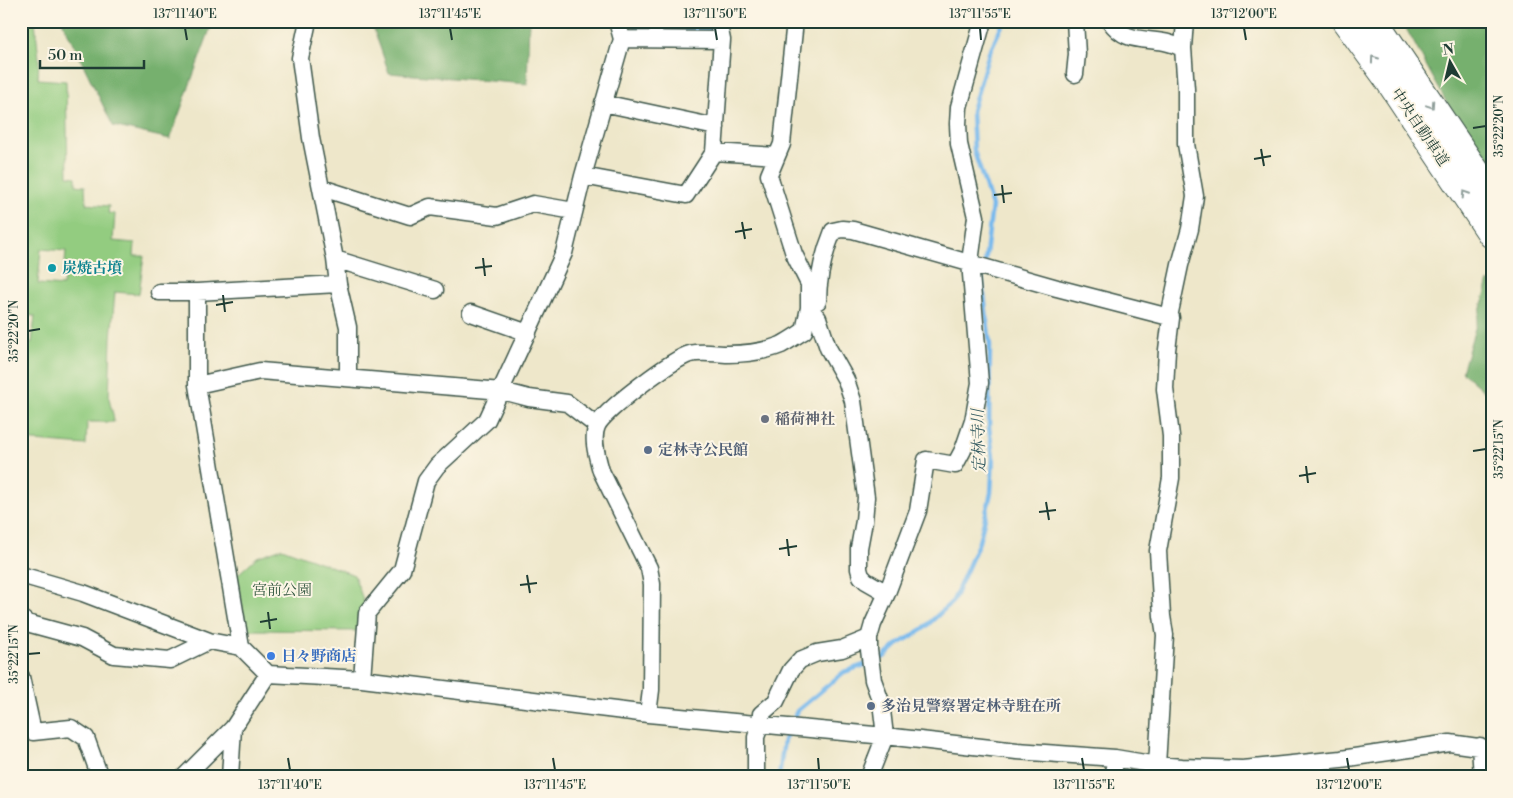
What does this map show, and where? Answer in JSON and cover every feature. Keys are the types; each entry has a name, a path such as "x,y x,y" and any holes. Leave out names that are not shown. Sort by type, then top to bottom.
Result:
{"highway":[{"name":"中央自動車道","path":"1346,21 1387,77 1492,234"},
{"name":"中央自動車道","path":"1374,21 1492,196"}],"street":[{"path":"308,21 300,58 311,138 336,259 338,284 348,327 348,378"},
{"path":"362,680 367,613 402,570 426,482 437,466 487,420 564,253 583,176 622,39 617,21"},
{"path":"583,176 686,195 714,152 722,40 718,21"},
{"path":"795,21 782,144 769,176 794,254 809,284 812,311 818,318 828,348 846,380 853,401 866,497 859,548 859,569 861,576 866,581 887,593"},
{"path":"868,777 885,736 881,702 873,680 868,638 918,511 926,460 956,465 973,421 980,383 970,262 976,217 959,144 958,124 959,107 983,21"},
{"path":"1075,21 1077,54 1075,74"},
{"path":"1110,21 1119,32 1126,36 1145,41 1164,42 1183,48"},
{"path":"1157,765 1165,634 1158,550 1171,478 1171,436 1165,389 1166,350 1171,318 1169,316 1180,264 1190,229 1194,196 1186,144 1186,89 1183,48 1185,21"},
{"path":"622,39 722,40"},
{"path":"604,103 716,127"},
{"path":"714,152 777,156"},
{"path":"322,188 410,216 430,207 497,216 533,204 574,211"},
{"path":"648,714 651,690 652,584 649,568 601,471 595,438 597,426 608,413 680,358 690,354 705,352 730,354 755,351 780,345 804,331 812,311 818,305 818,292 824,259 833,231 842,229 853,230 1057,288 1169,316"},
{"path":"336,259 435,290"},
{"path":"159,292 197,292 338,284"},
{"path":"197,292 197,385 241,647"},
{"path":"471,313 528,333"},
{"path":"197,385 260,371 502,391 529,398 567,403 597,426"},
{"path":"21,576 83,593 209,640 241,647 268,674 362,680 760,726 885,736 1017,751 1115,758 1157,765 1243,769 1341,759 1450,743 1486,748 1482,777"},
{"path":"21,618 27,623 82,638 114,655 170,660 209,640"},
{"path":"756,777 756,736 760,726 761,714 776,701 791,670 800,660 817,653 842,649 868,638"},
{"path":"184,777 232,728 268,674"},
{"path":"21,677 33,732 71,728 86,738 100,777"},
{"path":"230,777 232,728"},
{"path":"1114,777 1115,758"}],"green space":[{"path":"21,21 35,21 39,59 38,79 66,81 68,176 76,177 76,185 85,186 86,204 109,206 108,213 115,214 113,241 135,243 134,256 144,256 139,294 115,292 109,398 114,422 87,422 86,445 21,440 21,342 32,343 35,316 21,315","holes":["41,249 66,251 63,286 38,284"]},
{"path":"62,21 213,21 170,139 113,126"},
{"path":"371,21 529,21 527,84 389,73"},
{"path":"1402,21 1492,21 1492,166 1471,147"},
{"path":"1489,281 1492,284 1492,398 1462,372"},
{"name":"宮前公園","path":"282,548 354,575 365,605 360,631 246,630 237,575 257,557"}],"water":[{"path":"633,21 713,21 716,35 636,34"}],"waterway":[{"name":"定林寺川","path":"985,263 992,206 974,151 972,111 989,53 1004,21"},
{"name":"定林寺川","path":"875,661 884,657 897,645 923,629 953,601 979,542 991,493 993,457 989,427 990,345 982,278 983,271"},
{"name":"定林寺川","path":"791,724 797,711 844,672 867,664"},
{"name":"定林寺川","path":"779,777 784,740 788,731"}],"place":[{"name":"炭焼古墳","path":"52,268"},
{"name":"稲荷神社","path":"765,419"},
{"name":"定林寺公民館","path":"648,450"},
{"name":"日々野商店","path":"271,656"},
{"name":"多治見警察署定林寺駐在所","path":"871,706"}]}
